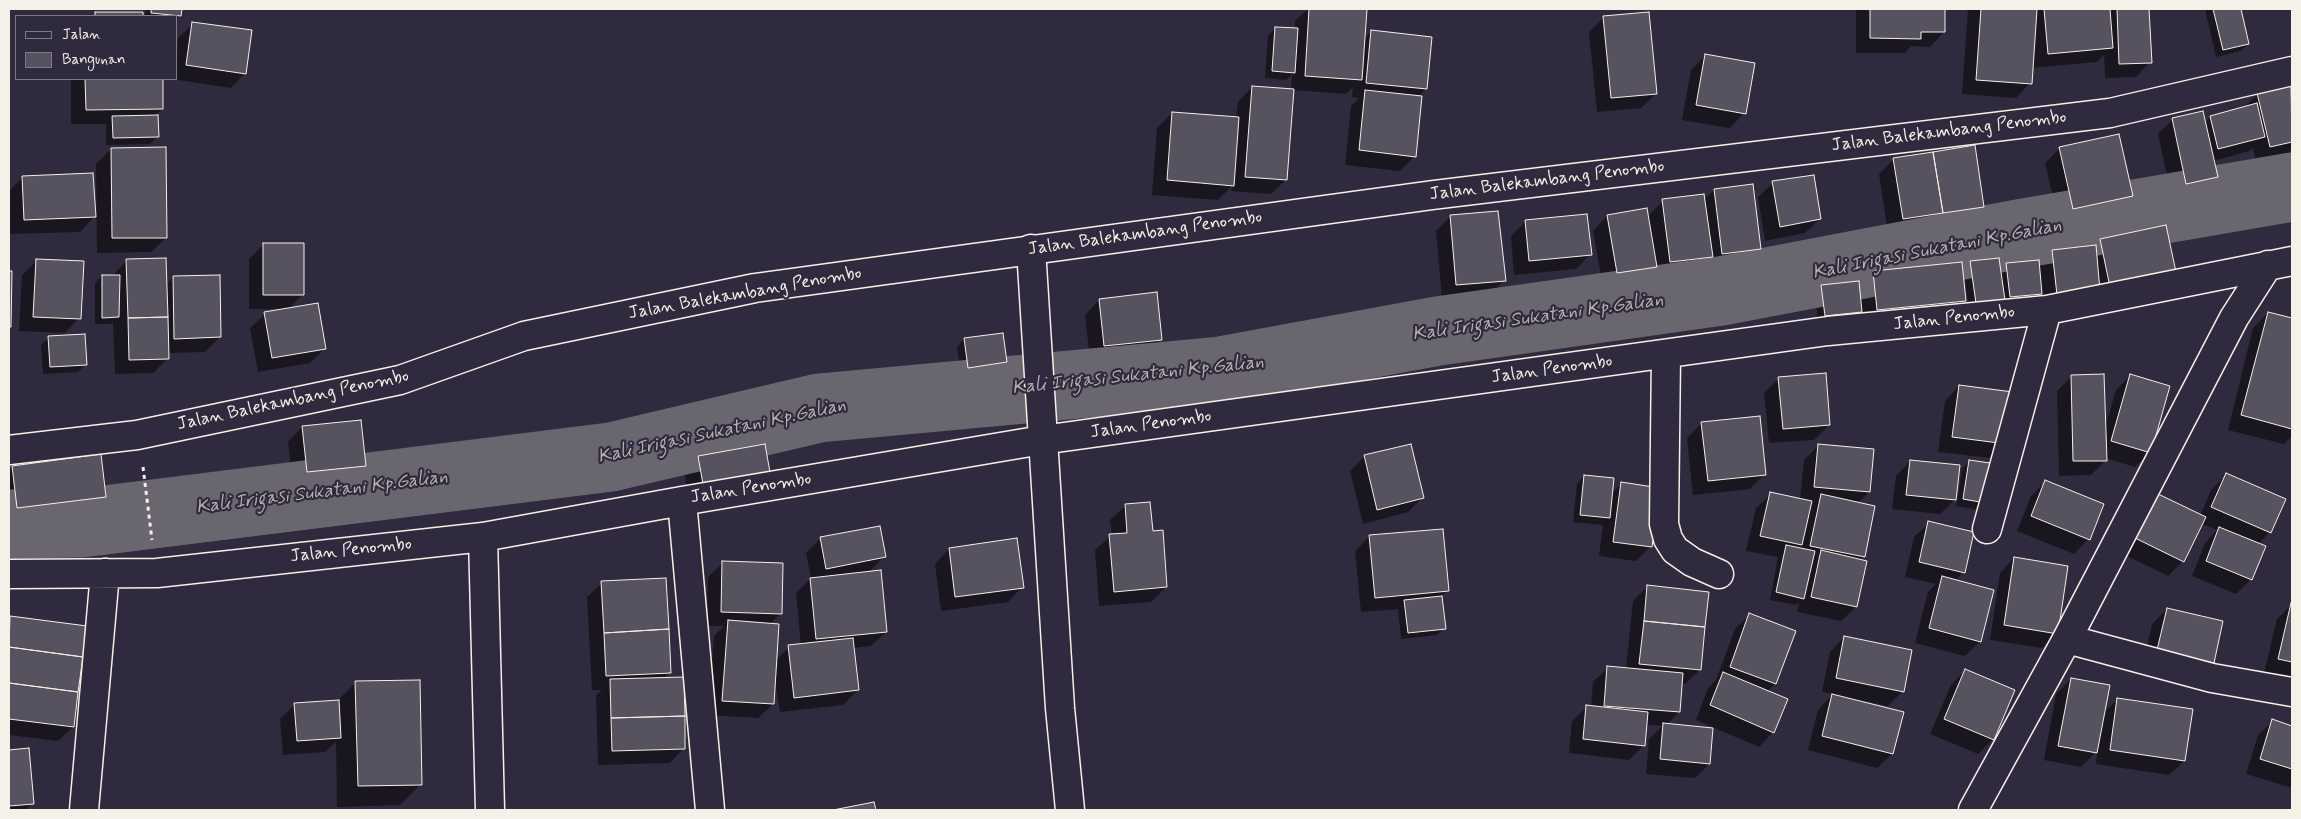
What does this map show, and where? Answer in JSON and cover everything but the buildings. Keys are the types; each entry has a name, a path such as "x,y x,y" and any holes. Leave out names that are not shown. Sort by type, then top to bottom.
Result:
{"street":[{"name":"Jalan Balekambang Penombo","path":"9,450 137,435 400,380 524,336 755,288 1433,195 2110,113 2292,71"},
{"path":"1031,249 1060,708 1070,810"},
{"path":"1973,810 2067,639 2234,318 2280,263"},
{"name":"Jalan Penombo","path":"9,574 156,574 483,537 1042,440 1828,331 2047,310 2280,263"},
{"path":"1987,530 2047,310"},
{"path":"1666,354 1664,524 1668,539 1675,550 1692,562 1719,574"},
{"path":"682,501 710,810"},
{"path":"483,537 490,810"},
{"path":"84,810 105,573"},
{"path":"2067,639 2212,678 2292,692"}],"path":[{"path":"146,482 152,541"}],"waterway":[{"name":"Kali Irigasi Sukatani Kp.Galian","path":"9,524 81,523 611,457 819,408 1221,371 1438,331 1721,291 2019,234 2292,187"}]}
